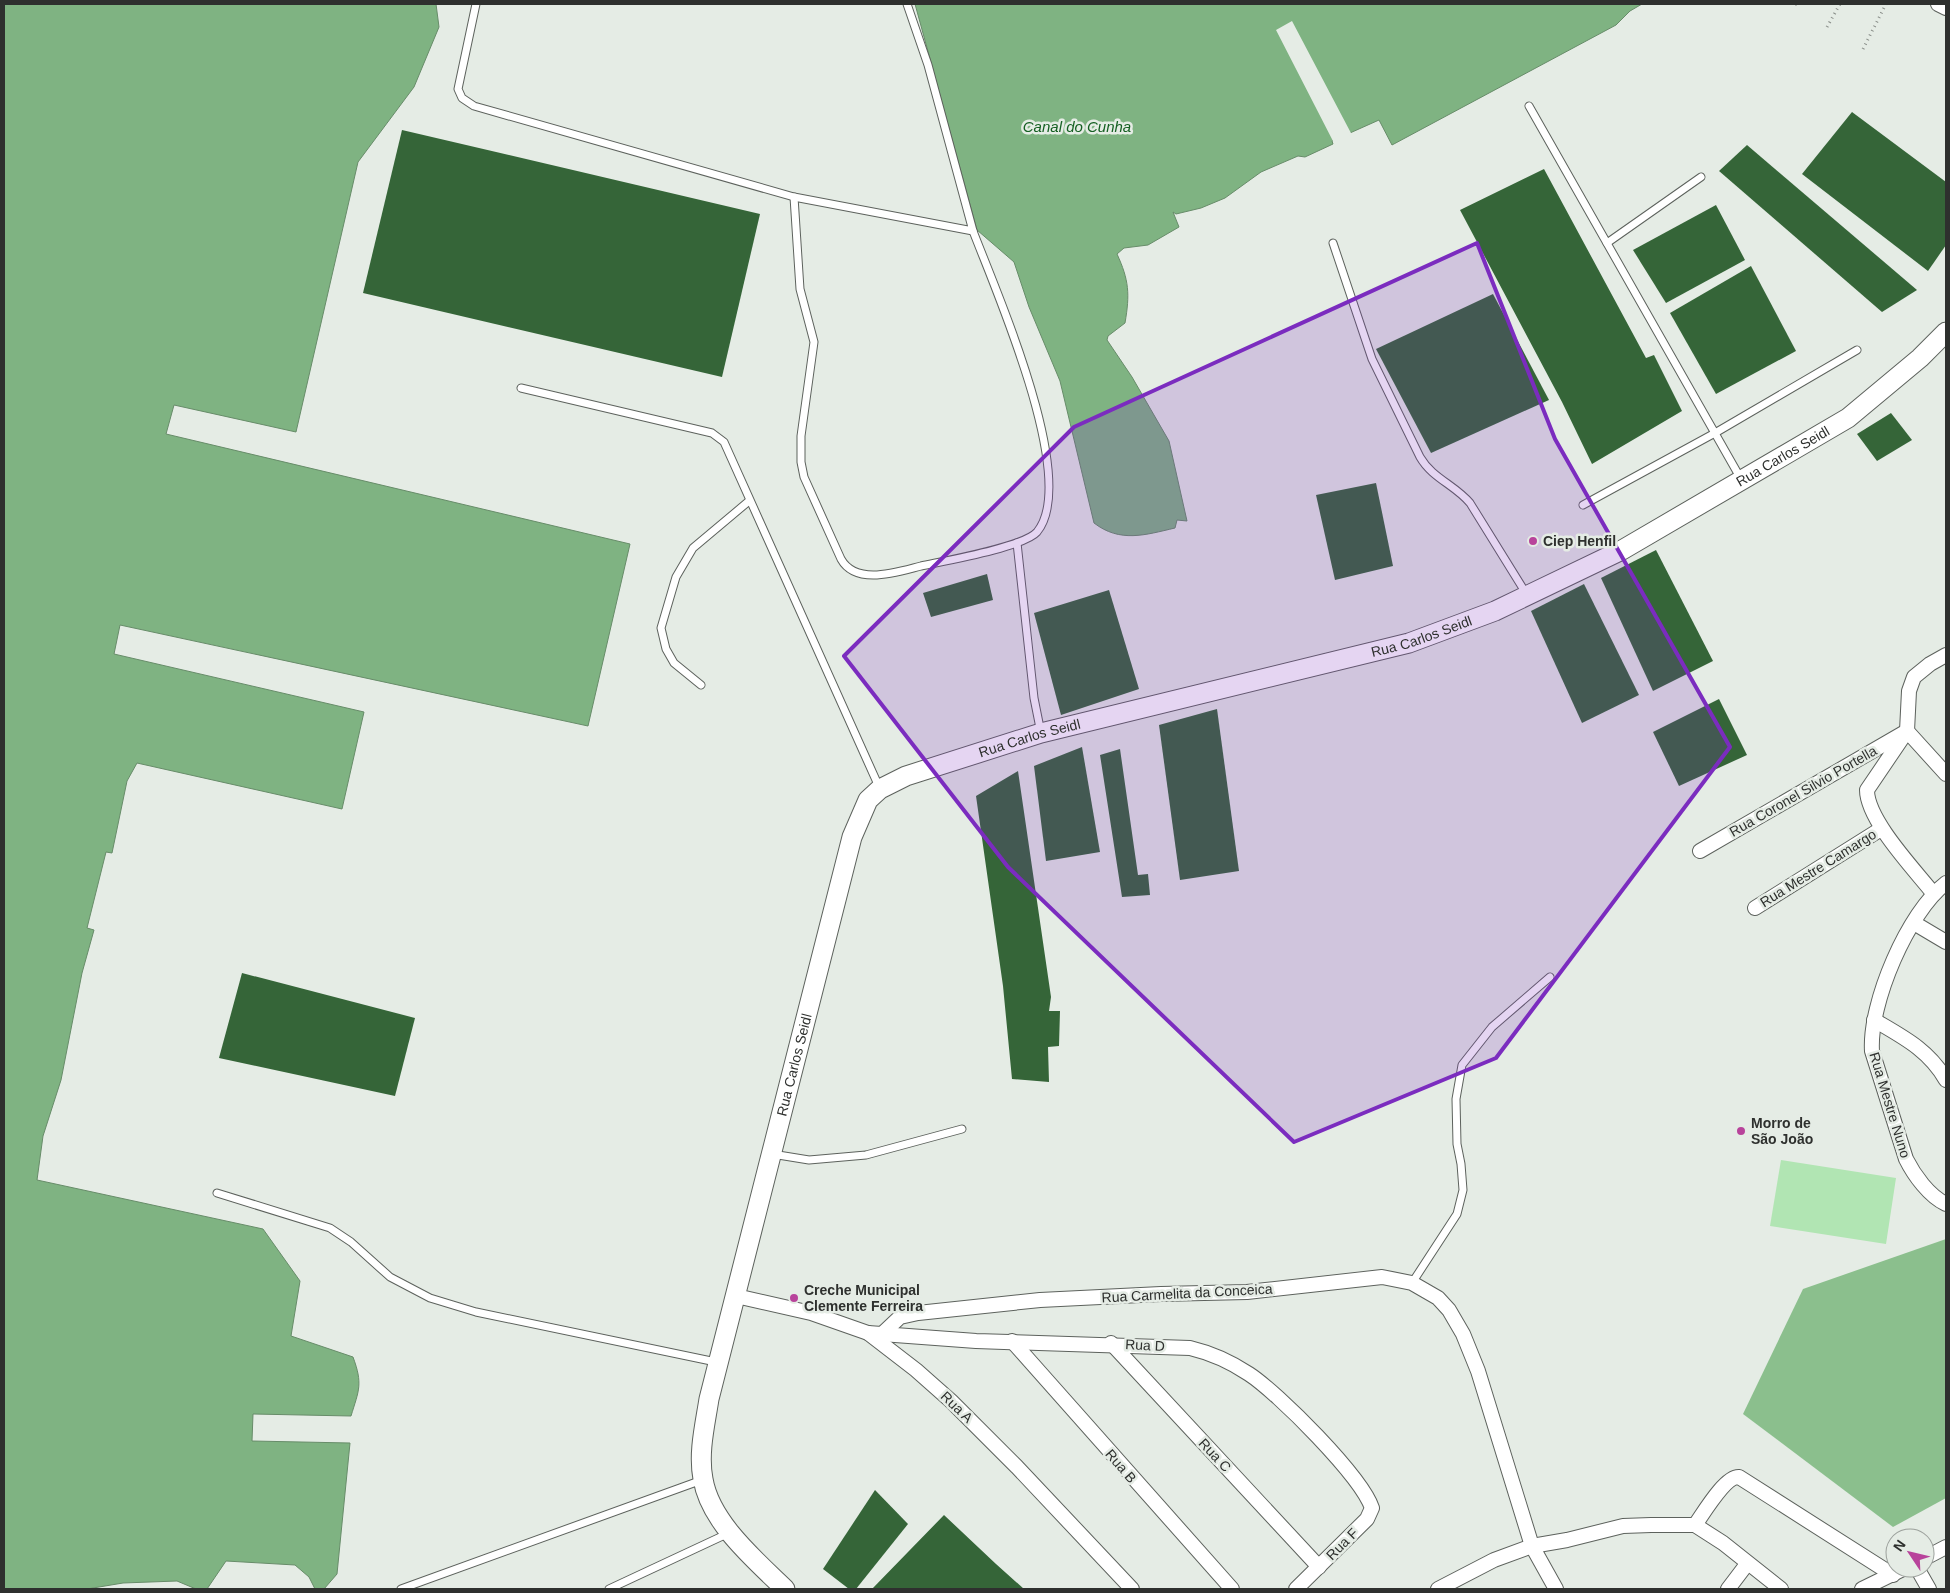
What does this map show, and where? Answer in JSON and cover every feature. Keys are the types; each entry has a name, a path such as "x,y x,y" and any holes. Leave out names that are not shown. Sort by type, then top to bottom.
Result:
{"street":[{"path":"1938,4 1946,8"},
{"name":"Rua Carlos Seidl","path":"784,1589 730,1533 714,1509 703,1480 702,1448 709,1399 852,837 868,800 880,789 906,776 1041,734 1410,643 1495,611 1622,550 1848,418 1920,358 1946,332"},
{"path":"1933,893 1881,829 1868,801 1866,790 1906,731 1909,691 1914,677 1930,664 1946,655"},
{"path":"1906,731 1946,774"},
{"name":"Rua Coronel Silvio Portella","path":"1700,851 1906,731"},
{"name":"Rua Mestre Camargo","path":"1755,908 1881,829"},
{"name":"Rua Mestre Nuno","path":"1946,882 1933,893 1914,923 1882,989 1871,1034 1872,1051 1900,1146 1912,1171 1935,1197 1946,1204"},
{"path":"1914,923 1946,942"},
{"path":"1874,1020 1922,1049 1937,1063 1946,1080"},
{"name":"Rua Carmelita da Conceica","path":"875,1333 900,1317 918,1313 1040,1300 1247,1292 1382,1277 1412,1283 1438,1298 1449,1310 1464,1334 1478,1371 1532,1546 1556,1589"},
{"name":"Rua A","path":"736,1296 811,1313 875,1333 952,1401 1132,1589"},
{"name":"Rua D","path":"875,1333 959,1340 1190,1348 1217,1356 1248,1373 1266,1386 1342,1465 1364,1494"},
{"name":"Rua B","path":"1012,1341 1232,1589"},
{"name":"Rua C","path":"1111,1344 1319,1567"},
{"path":"1695,1525 1726,1484 1733,1477 1739,1477 1885,1563"},
{"name":"Rua F","path":"1296,1589 1370,1513 1370,1503 1364,1494"},
{"path":"1438,1589 1494,1560 1532,1546 1582,1537 1623,1526 1695,1525 1723,1543 1781,1589"},
{"path":"1728,1589 1748,1564"},
{"path":"1862,1589 1885,1578"},
{"path":"1923,1578 1929,1589"}],"lane":[{"path":"476,4 458,89 467,103 486,111 794,198 973,231"},
{"path":"794,198 800,289 814,342 801,436 801,462 804,477 843,563 859,574 894,573 1017,544 1037,532 1045,516 1048,480 1043,439 1032,388 973,231 928,65 907,4"},
{"path":"1529,106 1742,481"},
{"path":"1607,243 1701,177"},
{"path":"1334,243 1372,359 1426,468 1463,495 1470,503 1527,596"},
{"path":"1583,505 1715,433 1857,350"},
{"path":"521,388 712,432 724,442 880,789"},
{"path":"702,685 674,663 666,649 661,628 676,577 693,548 749,501"},
{"path":"1017,544 1034,698 1041,734"},
{"path":"1412,1283 1457,1214 1463,1190 1457,1144 1456,1100 1462,1065 1492,1027 1550,977"},
{"path":"772,1154 809,1160 866,1155 962,1128"},
{"path":"217,1193 330,1228 351,1242 390,1276 430,1298 476,1312 718,1363"},
{"path":"401,1589 703,1480"},
{"path":"609,1589 730,1533"}],"path":[{"path":"1827,27 1840,4"},
{"path":"1863,48 1886,4"}],"highlighted area":[{"path":"1477,243 1555,439 1730,747 1496,1058 1294,1142 1008,867 844,656 1074,427"}],"shaded area":[{"path":"1781,1160 1896,1178 1886,1244 1770,1226"},
{"path":"1946,1239 1946,1498 1893,1527 1743,1414 1803,1289"}],"water":[{"path":"4,4 436,4 439,27 414,87 358,162 296,432 174,405 166,434 630,544 588,726 120,625 114,654 364,712 342,809 137,763 127,781 112,853 106,852 87,928 94,930 82,973 61,1080 43,1136 37,1180 263,1229 300,1281 291,1336 353,1357 359,1381 356,1400 351,1416 253,1414 252,1441 350,1443 337,1574 324,1589 315,1589 309,1577 295,1565 226,1561 207,1589 196,1589 177,1581 123,1583 87,1589 4,1589"},
{"name":"Canal do Cunha","path":"915,4 1642,4 1630,11 1616,25 1392,145 1379,120 1332,141 1333,144 1305,157 1298,156 1261,172 1225,198 1201,208 1176,214 1173,212 1179,227 1148,245 1124,248 1117,254 1126,280 1128,295 1127,313 1125,323 1108,336 1107,340 1132,377 1169,441 1187,521 1177,520 1175,528 1133,536 1113,533 1094,523 1060,381 1029,307 1014,262 977,230"}],"pier":[{"path":"1292,21 1352,135 1335,142 1335,145 1276,30"}],"building":[{"path":"1852,112 1946,182 1946,245 1928,271 1802,174"},
{"path":"402,130 760,214 722,377 363,293"},
{"path":"1747,145 1917,290 1882,312 1719,171"},
{"path":"1544,169 1646,358 1654,355 1682,411 1592,464 1562,402 1460,210"},
{"path":"1716,205 1745,260 1666,303 1633,250"},
{"path":"1751,266 1796,351 1716,394 1670,313"},
{"path":"1493,294 1549,400 1431,453 1376,349"},
{"path":"1891,413 1912,440 1877,461 1857,434"},
{"path":"1376,483 1393,566 1335,580 1316,495"},
{"path":"1656,550 1713,661 1653,691 1601,578"},
{"path":"987,574 993,600 931,617 923,593"},
{"path":"1584,584 1639,695 1582,723 1531,611"},
{"path":"1109,590 1139,689 1061,715 1034,613"},
{"path":"1719,699 1747,755 1679,786 1653,732"},
{"path":"1217,709 1239,871 1180,880 1159,725"},
{"path":"1082,747 1100,852 1046,861 1034,766"},
{"path":"1120,749 1138,875 1148,874 1150,895 1122,897 1100,755"},
{"path":"1018,771 1051,997 1049,1011 1060,1011 1059,1046 1048,1047 1049,1082 1012,1079 1003,986 976,796"},
{"path":"242,973 415,1018 395,1096 219,1058"},
{"path":"875,1490 908,1524 856,1589 849,1589 823,1569"},
{"path":"944,1515 996,1564 1024,1589 872,1589"}],"place":[{"name":"Ciep Henfil","path":"1533,541"},
{"name":"Morro de São João","path":"1741,1131"},
{"name":"Creche Municipal Clemente Ferreira","path":"794,1298"}]}
